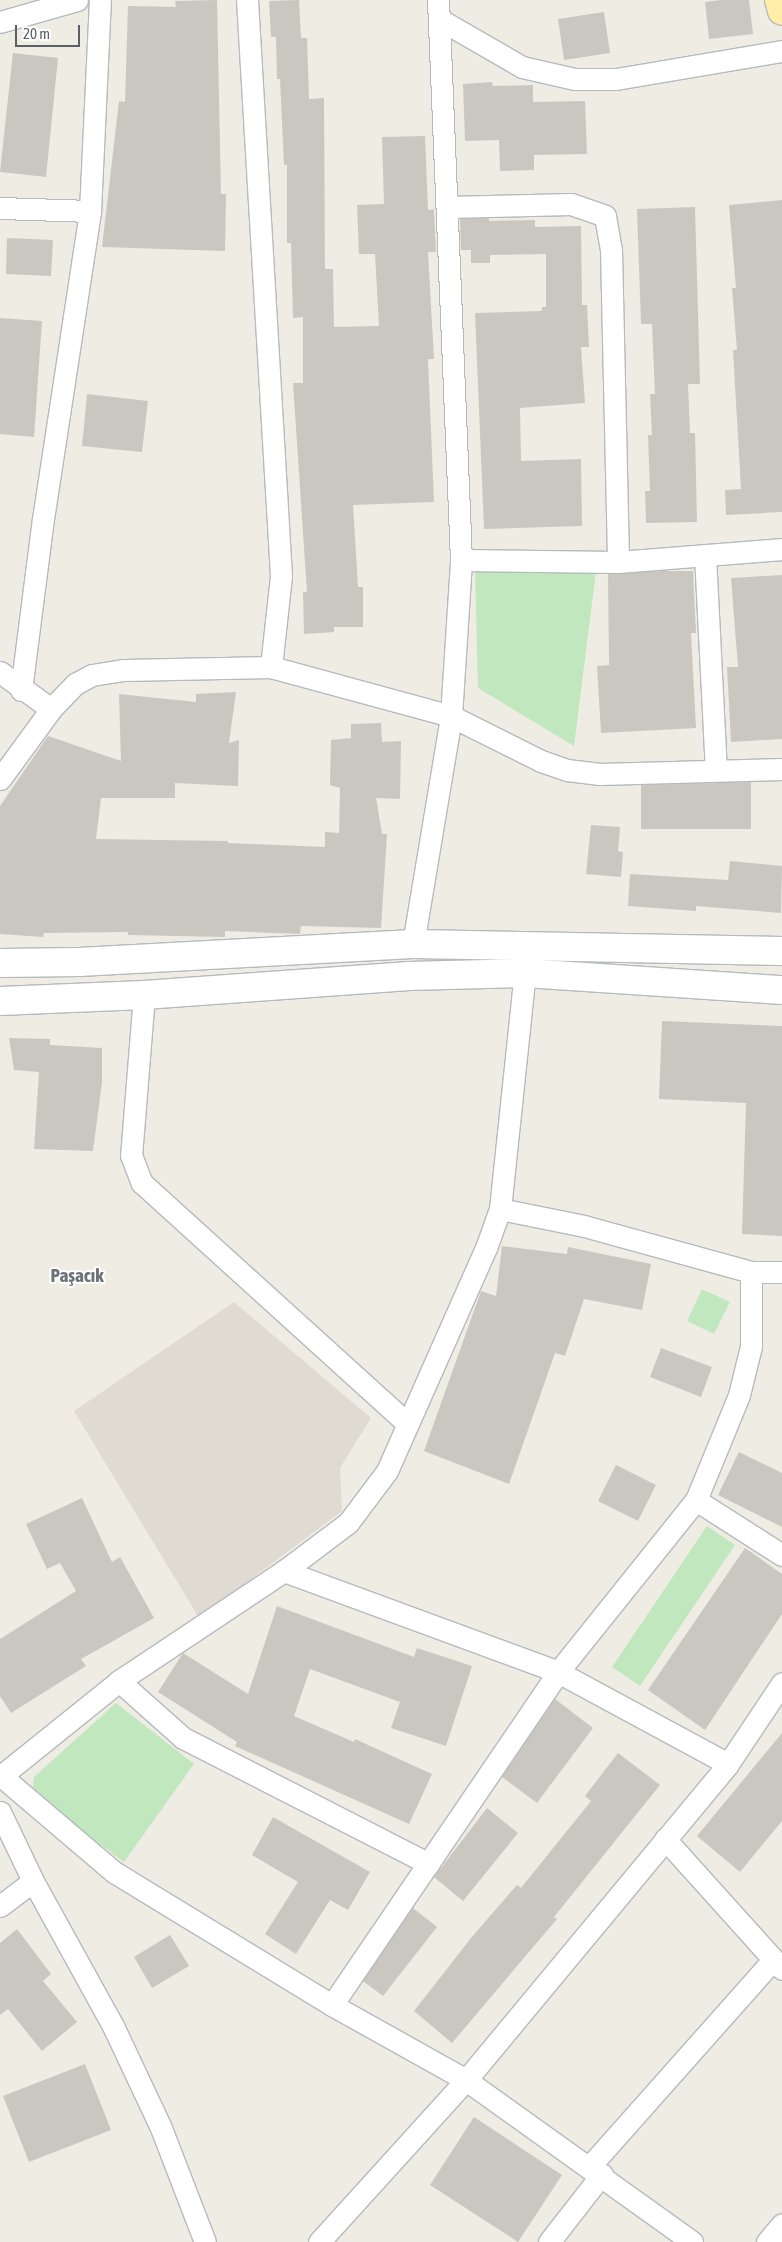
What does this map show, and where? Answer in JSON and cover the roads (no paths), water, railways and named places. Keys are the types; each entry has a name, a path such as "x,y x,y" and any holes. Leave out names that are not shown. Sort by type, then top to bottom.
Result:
{"main road":[{"path":"779,0 782,11"},
{"path":"0,964 79,962 414,944 782,951"},
{"path":"0,1001 144,995 409,976 525,973 782,990"}],"street":[{"path":"0,22 77,0"},
{"path":"21,690 43,519 90,211 100,0"},
{"path":"247,0 281,576 271,667"},
{"path":"439,10 522,67 575,79 616,79 782,51"},
{"path":"414,944 450,716 461,560 439,10"},
{"path":"448,207 571,204 604,216 611,250 618,562"},
{"path":"0,208 90,211"},
{"path":"461,560 618,562 782,548"},
{"path":"705,555 716,770"},
{"path":"0,779 51,709 76,684 92,675 124,670 271,667 450,716 540,761 567,770 600,774 782,769"},
{"path":"0,672 21,690 51,709"},
{"path":"525,973 500,1209 486,1248 387,1471 348,1523 284,1571 119,1681 1,1775 114,1872 332,2005 466,2080 596,2170 692,2242"},
{"path":"144,995 131,1155 142,1183 407,1423"},
{"path":"500,1209 584,1226 751,1272 782,1272"},
{"path":"332,2005 558,1672 696,1500 739,1395 748,1356 751,1272"},
{"path":"696,1500 782,1555"},
{"path":"284,1571 558,1672 728,1764"},
{"path":"119,1681 183,1738 429,1864"},
{"path":"319,2242 466,2080 728,1764 775,1712 782,1683"},
{"path":"0,1812 33,1881 114,2028 161,2128 205,2242"},
{"path":"549,2242 596,2170 778,1965 665,1840"},
{"path":"0,1906 33,1881"},
{"path":"767,2242 782,2224"}],"district":[{"name":"Paşacık","path":"77,1276"}]}
